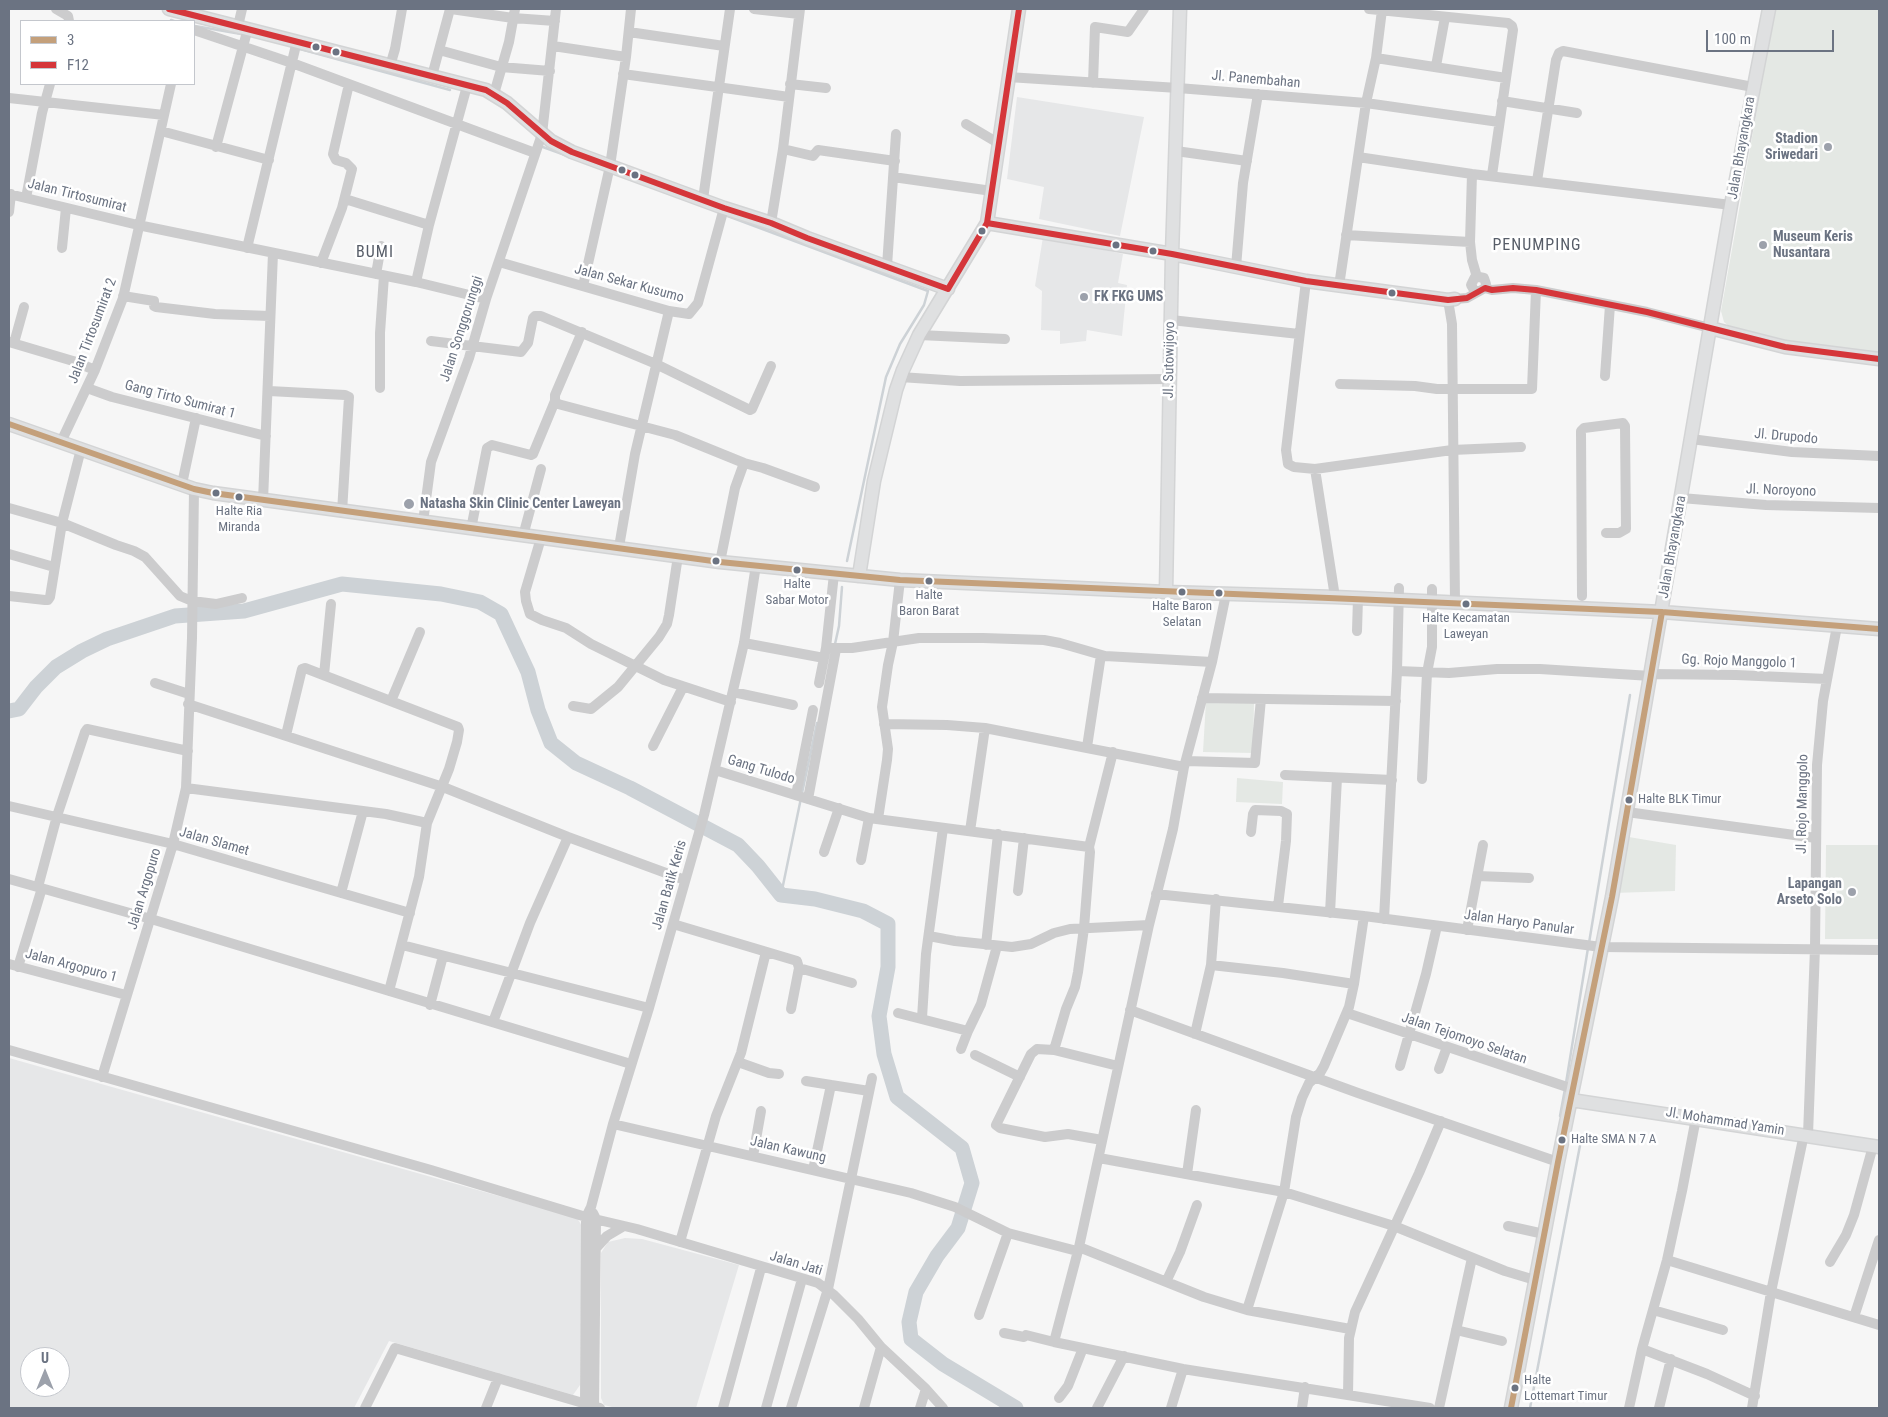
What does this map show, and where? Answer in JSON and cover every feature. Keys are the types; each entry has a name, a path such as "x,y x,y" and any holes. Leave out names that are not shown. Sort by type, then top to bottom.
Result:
{"main road":[{"path":"169,9 186,17 243,27 296,46 432,76 494,94 538,144 572,152 608,170 702,199 724,210 771,223 948,289"},
{"path":"859,576 874,480 900,377 919,335 986,223 1019,9"},
{"name":"Jl. Sutowijoyo","path":"1166,592 1172,254 1180,9"},
{"name":"Jalan Bhayangkara","path":"1511,1408 1558,1162 1568,1090 1627,812 1731,205 1769,9"},
{"path":"986,223 1172,254 1306,281 1452,299"},
{"path":"1710,328 1785,346 1879,359"},
{"path":"9,424 194,489 342,512 619,547 720,562 900,580 1166,592 1358,598 1399,594 1432,596 1455,602 1662,612 1879,629"},
{"name":"Jl. Mohammad Yamin","path":"1568,1090 1696,1118 1876,1146"}],"street":[{"path":"56,9 68,16 69,20"},
{"path":"216,147 244,47 242,9"},
{"path":"390,66 402,9"},
{"path":"432,76 450,9 514,13 555,20"},
{"name":"Jalan Songgorunggi","path":"424,522 431,462 472,346 538,144 550,71 556,9"},
{"path":"583,286 608,170 626,56 631,9"},
{"path":"702,199 730,9"},
{"path":"754,9 800,11 783,149 771,223"},
{"path":"1093,83 1094,27 1128,32 1144,9"},
{"path":"1369,9 1508,22 1512,26 1513,30 1492,175"},
{"path":"1338,286 1366,103 1376,58 1382,10"},
{"path":"494,94 509,42 514,13"},
{"path":"1436,66 1444,17"},
{"path":"195,30 292,63 456,125 538,144"},
{"path":"629,32 724,46"},
{"path":"247,248 296,46"},
{"path":"552,46 626,56"},
{"path":"439,50 501,67 550,71"},
{"path":"1537,181 1556,60 1560,53 1568,51 1753,87"},
{"path":"1376,58 1506,78"},
{"path":"623,74 789,97"},
{"name":"Jl. Panembahan","path":"1008,77 1366,103 1499,122"},
{"path":"321,263 345,199 352,170 346,163 336,160 333,154 349,84"},
{"path":"790,84 826,88"},
{"path":"26,198 44,102 50,85"},
{"name":"Jalan Tirtosumirat 2","path":"61,442 95,370 124,296 138,225 171,85"},
{"path":"416,282 429,225 467,86"},
{"path":"1236,267 1242,198 1258,94"},
{"path":"9,98 164,115"},
{"path":"1502,101 1577,113"},
{"path":"966,124 998,143"},
{"path":"160,131 269,160"},
{"path":"887,266 896,134"},
{"path":"783,149 813,156 818,150 895,161"},
{"path":"1176,151 1247,161"},
{"path":"1358,156 1472,174 1731,205"},
{"path":"1472,174 1470,242 1472,260 1480,285 1492,290 1513,288 1536,290 1647,312 1710,328"},
{"path":"893,176 992,191"},
{"path":"9,212 10,194"},
{"name":"Jalan Tirtosumirat","path":"10,194 138,225 416,282 486,299"},
{"path":"345,199 429,225"},
{"path":"62,248 66,208"},
{"name":"Jalan Sekar Kusumo","path":"499,262 669,311 685,314 691,313 696,307 724,210"},
{"path":"1346,235 1470,242"},
{"path":"380,388 380,275 382,246"},
{"path":"263,501 273,254"},
{"path":"1306,281 1286,450 1288,464 1294,467 1315,469 1452,450 1521,447"},
{"path":"1455,602 1452,299 1467,298 1480,285"},
{"path":"1340,384 1532,390 1536,290"},
{"path":"124,296 154,301 154,306 156,307 215,314 270,316"},
{"path":"1605,376 1610,305"},
{"path":"24,307 11,343 73,361 95,370"},
{"path":"619,547 628,489 669,311"},
{"path":"431,341 521,352 528,343 533,318 538,315 656,364 750,410 770,366"},
{"path":"1171,320 1299,334"},
{"path":"471,529 487,448 492,445 532,455 582,332"},
{"path":"919,335 1005,339"},
{"path":"900,377 960,380 1170,378"},
{"name":"Gang Tirto Sumirat 1","path":"87,388 266,436"},
{"path":"268,391 345,395 348,397 342,512"},
{"path":"555,401 674,435 744,463 815,487"},
{"path":"182,484 196,418"},
{"path":"1582,596 1581,431 1584,428 1623,423 1625,426 1626,529 1619,533 1606,532"},
{"name":"Jl. Drupodo","path":"1691,439 1792,452 1879,456"},
{"path":"9,599 48,600 62,524 80,449"},
{"path":"720,562 735,488 744,463"},
{"path":"523,536 541,469"},
{"path":"1315,469 1335,597"},
{"name":"Jalan Argopuro","path":"102,1077 173,844 186,788 192,632 194,489"},
{"name":"Jl. Noroyono","path":"1681,498 1766,505 1879,508"},
{"path":"9,508 62,524 134,551 145,557 180,596 192,605 216,604 242,598"},
{"path":"541,538 525,592 530,614 566,628 591,644 683,687 732,697 793,705"},
{"path":"9,554 54,567"},
{"path":"574,706 591,709 618,687 659,637 667,624 678,556"},
{"name":"Jalan Batik Keris","path":"591,1218 591,1207 613,1124 649,1008 704,815 744,643 756,565"},
{"path":"802,797 830,650 834,574"},
{"path":"861,860 887,760 888,749 882,707 893,642 900,580"},
{"path":"1054,1342 1099,1158 1149,924 1173,829 1185,764 1212,662 1226,594"},
{"path":"1384,919 1396,701 1399,594"},
{"path":"1422,779 1427,673 1432,647 1432,596"},
{"path":"1357,631 1358,598"},
{"path":"324,675 331,604"},
{"name":"Jl. Rojo Manggolo","path":"1752,1408 1771,1292 1806,1134 1815,948 1818,747 1836,626"},
{"path":"390,701 420,632"},
{"path":"744,643 830,650 908,639 937,637 1044,640 1101,655 1212,662"},
{"path":"819,683 830,650"},
{"path":"1087,747 1101,655"},
{"path":"286,735 302,669 305,668 459,729 457,742 443,787 427,823 419,877 389,991"},
{"name":"Gg. Rojo Manggolo 1","path":"1397,671 1450,673 1526,669 1651,675 1736,675 1827,679"},
{"path":"155,683 189,699 286,735 443,787 568,837 685,880"},
{"path":"653,746 683,687"},
{"path":"1202,698 1396,701"},
{"path":"884,724 985,728 1185,764 1255,763 1261,699"},
{"path":"802,797 813,710"},
{"path":"970,831 985,728"},
{"path":"14,966 40,888 57,816 85,732 87,730 188,751"},
{"path":"1054,1050 1066,1008 1075,987 1084,928 1091,849 1089,847 1113,752"},
{"name":"Gang Tulodo","path":"715,770 873,819 1089,847"},
{"path":"1285,775 1392,780"},
{"path":"1330,912 1337,778"},
{"path":"186,788 363,811 427,823"},
{"name":"Jalan Slamet","path":"9,806 173,844 410,913"},
{"path":"824,852 838,808"},
{"path":"1252,832 1255,810 1281,811 1287,814 1286,841 1278,906"},
{"path":"341,893 363,811"},
{"path":"1627,812 1816,838"},
{"path":"922,1018 929,936 943,828"},
{"path":"986,945 998,834"},
{"path":"493,1022 511,972 568,837"},
{"path":"1018,891 1024,838"},
{"path":"1467,930 1483,844"},
{"path":"1477,876 1529,878"},
{"path":"9,879 151,919 430,1005 631,1064"},
{"name":"Jalan Haryo Panular","path":"1156,894 1364,916 1597,947 1879,950"},
{"path":"1195,1034 1212,965 1216,899"},
{"path":"1247,1310 1284,1192 1296,1117 1305,1089 1324,1066 1347,1013 1354,984 1364,916"},
{"path":"673,924 795,960 799,968 791,1009"},
{"path":"929,936 986,945 1023,946 1061,930 1149,924"},
{"path":"1400,1066 1410,1035 1437,926"},
{"path":"402,945 649,1008"},
{"path":"961,1049 981,1004 997,946"},
{"path":"680,1242 707,1146 738,1062 766,952"},
{"path":"430,1005 443,956"},
{"path":"1212,965 1354,984"},
{"name":"Jalan Argopuro 1","path":"14,966 126,995"},
{"path":"799,968 852,983"},
{"path":"1130,1010 1315,1078 1558,1162"},
{"path":"898,1013 968,1031"},
{"name":"Jalan Tejomoyo Selatan","path":"1347,1013 1568,1090"},
{"path":"1439,1069 1447,1047"},
{"path":"1102,1140 1068,1134 1045,1138 996,1126 1033,1051 1041,1048 1054,1050 1118,1066"},
{"name":"Jalan Jati","path":"9,1050 818,1283 828,1289 858,1319 881,1347 926,1389 943,1408"},
{"path":"975,1055 1020,1077"},
{"path":"738,1062 768,1073 779,1074"},
{"path":"791,1408 828,1289 872,1078"},
{"path":"806,1081 869,1092"},
{"path":"813,1170 831,1085"},
{"path":"1187,1174 1196,1110"},
{"path":"753,1156 761,1111"},
{"path":"1629,1408 1642,1349 1667,1260 1696,1118"},
{"path":"1348,1395 1350,1329 1354,1312 1419,1173 1441,1121"},
{"name":"Jalan Kawung","path":"613,1124 929,1198 1008,1233 1078,1249 1204,1297 1247,1310 1350,1329"},
{"path":"1830,1262 1846,1235 1854,1215 1876,1146"},
{"path":"1099,1158 1284,1192 1394,1226 1472,1258 1535,1280"},
{"path":"1166,1282 1180,1252 1197,1205"},
{"path":"590,1294 596,1248 591,1218"},
{"path":"365,1408 395,1348 592,1407 590,1346 591,1218"},
{"path":"596,1248 606,1236 624,1226"},
{"path":"1508,1226 1544,1234"},
{"path":"979,1315 1008,1233"},
{"path":"1854,1317 1879,1240"},
{"path":"1439,1408 1472,1258"},
{"path":"1667,1260 1879,1325"},
{"path":"722,1408 761,1268"},
{"path":"766,1408 802,1279"},
{"path":"1653,1310 1723,1330"},
{"path":"1456,1330 1502,1341"},
{"path":"1004,1333 1024,1337 1026,1335 1183,1369 1430,1408"},
{"path":"864,1408 881,1347"},
{"path":"1059,1398 1068,1386 1082,1348"},
{"path":"1642,1349 1755,1396"},
{"path":"1097,1408 1124,1356"},
{"path":"1659,1408 1663,1387 1672,1360"},
{"path":"1171,1408 1183,1369"},
{"path":"486,1408 498,1378"},
{"path":"1302,1408 1306,1387"},
{"path":"920,1408 926,1389"}],"shaded area":[{"path":"1775,9 1879,9 1879,354 1796,344 1732,329 1724,322 1721,311"},
{"path":"1017,97 1144,117 1120,236 1039,219 1044,187 1007,179"},
{"name":"FK FKG UMS","path":"1043,237 1123,254 1118,283 1127,285 1122,336 1087,330 1086,341 1060,344 1060,331 1041,330 1042,291 1035,286"},
{"path":"1206,701 1254,703 1253,753 1203,752"},
{"path":"1237,778 1283,782 1282,804 1236,802"},
{"path":"1623,836 1676,845 1675,891 1613,893"},
{"name":"Lapangan Arseto Solo","path":"1826,845 1879,845 1879,939 1825,939"},
{"path":"9,1058 577,1218 582,1226 580,1385 573,1395 389,1341 354,1408 9,1408"},
{"path":"625,1238 642,1239 739,1265 696,1408 616,1408 604,1405 601,1398 601,1253 608,1242"}],"waterway":[{"path":"195,26 241,34"},
{"path":"300,49 450,90"},
{"path":"540,146 565,155"},
{"path":"725,215 928,291 924,305 900,344 886,377 847,561"},
{"path":"9,711 19,709 36,687 56,667 82,651 107,639 175,616 244,611 342,584 441,594 480,602 501,614 528,672 538,710 551,743 576,763 630,788 738,845 781,895 815,899 863,911 888,924 888,967 879,1016 884,1054 897,1097 962,1148 972,1183 958,1228 937,1256 916,1292 909,1322 911,1339 943,1364 1016,1408"},
{"path":"835,644 839,626 842,587"},
{"path":"1589,943 1630,695"},
{"path":"802,793 817,723"},
{"path":"781,895 801,798"},
{"path":"1566,1083 1588,948"},
{"path":"1560,1116 1565,1089"},
{"path":"1530,1408 1582,1135"}],"transit line":[{"name":"F12","path":"169,9 486,90 507,103 551,141 572,152 948,289 987,223 1019,9"},
{"name":"F12","path":"987,223 1172,254 1306,281 1448,300 1467,298 1485,288 1492,290 1513,288 1536,290 1647,312 1785,347 1879,359"},
{"name":"3","path":"9,424 194,489 213,493 720,562 900,580 1662,612 1879,629"},
{"name":"3","path":"1511,1408 1558,1162 1612,897 1662,612"}],"place":[{"name":"Stadion Sriwedari","path":"1828,147"},
{"name":"Museum Keris Nusantara","path":"1763,245"},
{"name":"FK FKG UMS","path":"1084,297"},
{"name":"Halte Ria Miranda","path":"239,497"},
{"name":"Natasha Skin Clinic Center Laweyan","path":"409,504"},
{"name":"Halte Sabar Motor","path":"797,570"},
{"name":"Halte Baron Barat","path":"929,581"},
{"name":"Halte Baron Selatan","path":"1182,592"},
{"name":"Halte Kecamatan Laweyan","path":"1466,604"},
{"name":"Halte BLK Timur","path":"1629,800"},
{"name":"Lapangan Arseto Solo","path":"1852,892"},
{"name":"Halte SMA N 7 A","path":"1562,1140"},
{"name":"Halte Lottemart Timur","path":"1515,1388"}],"district":[{"name":"PENUMPING","path":"1537,246"},
{"name":"BUMI","path":"375,253"}]}
